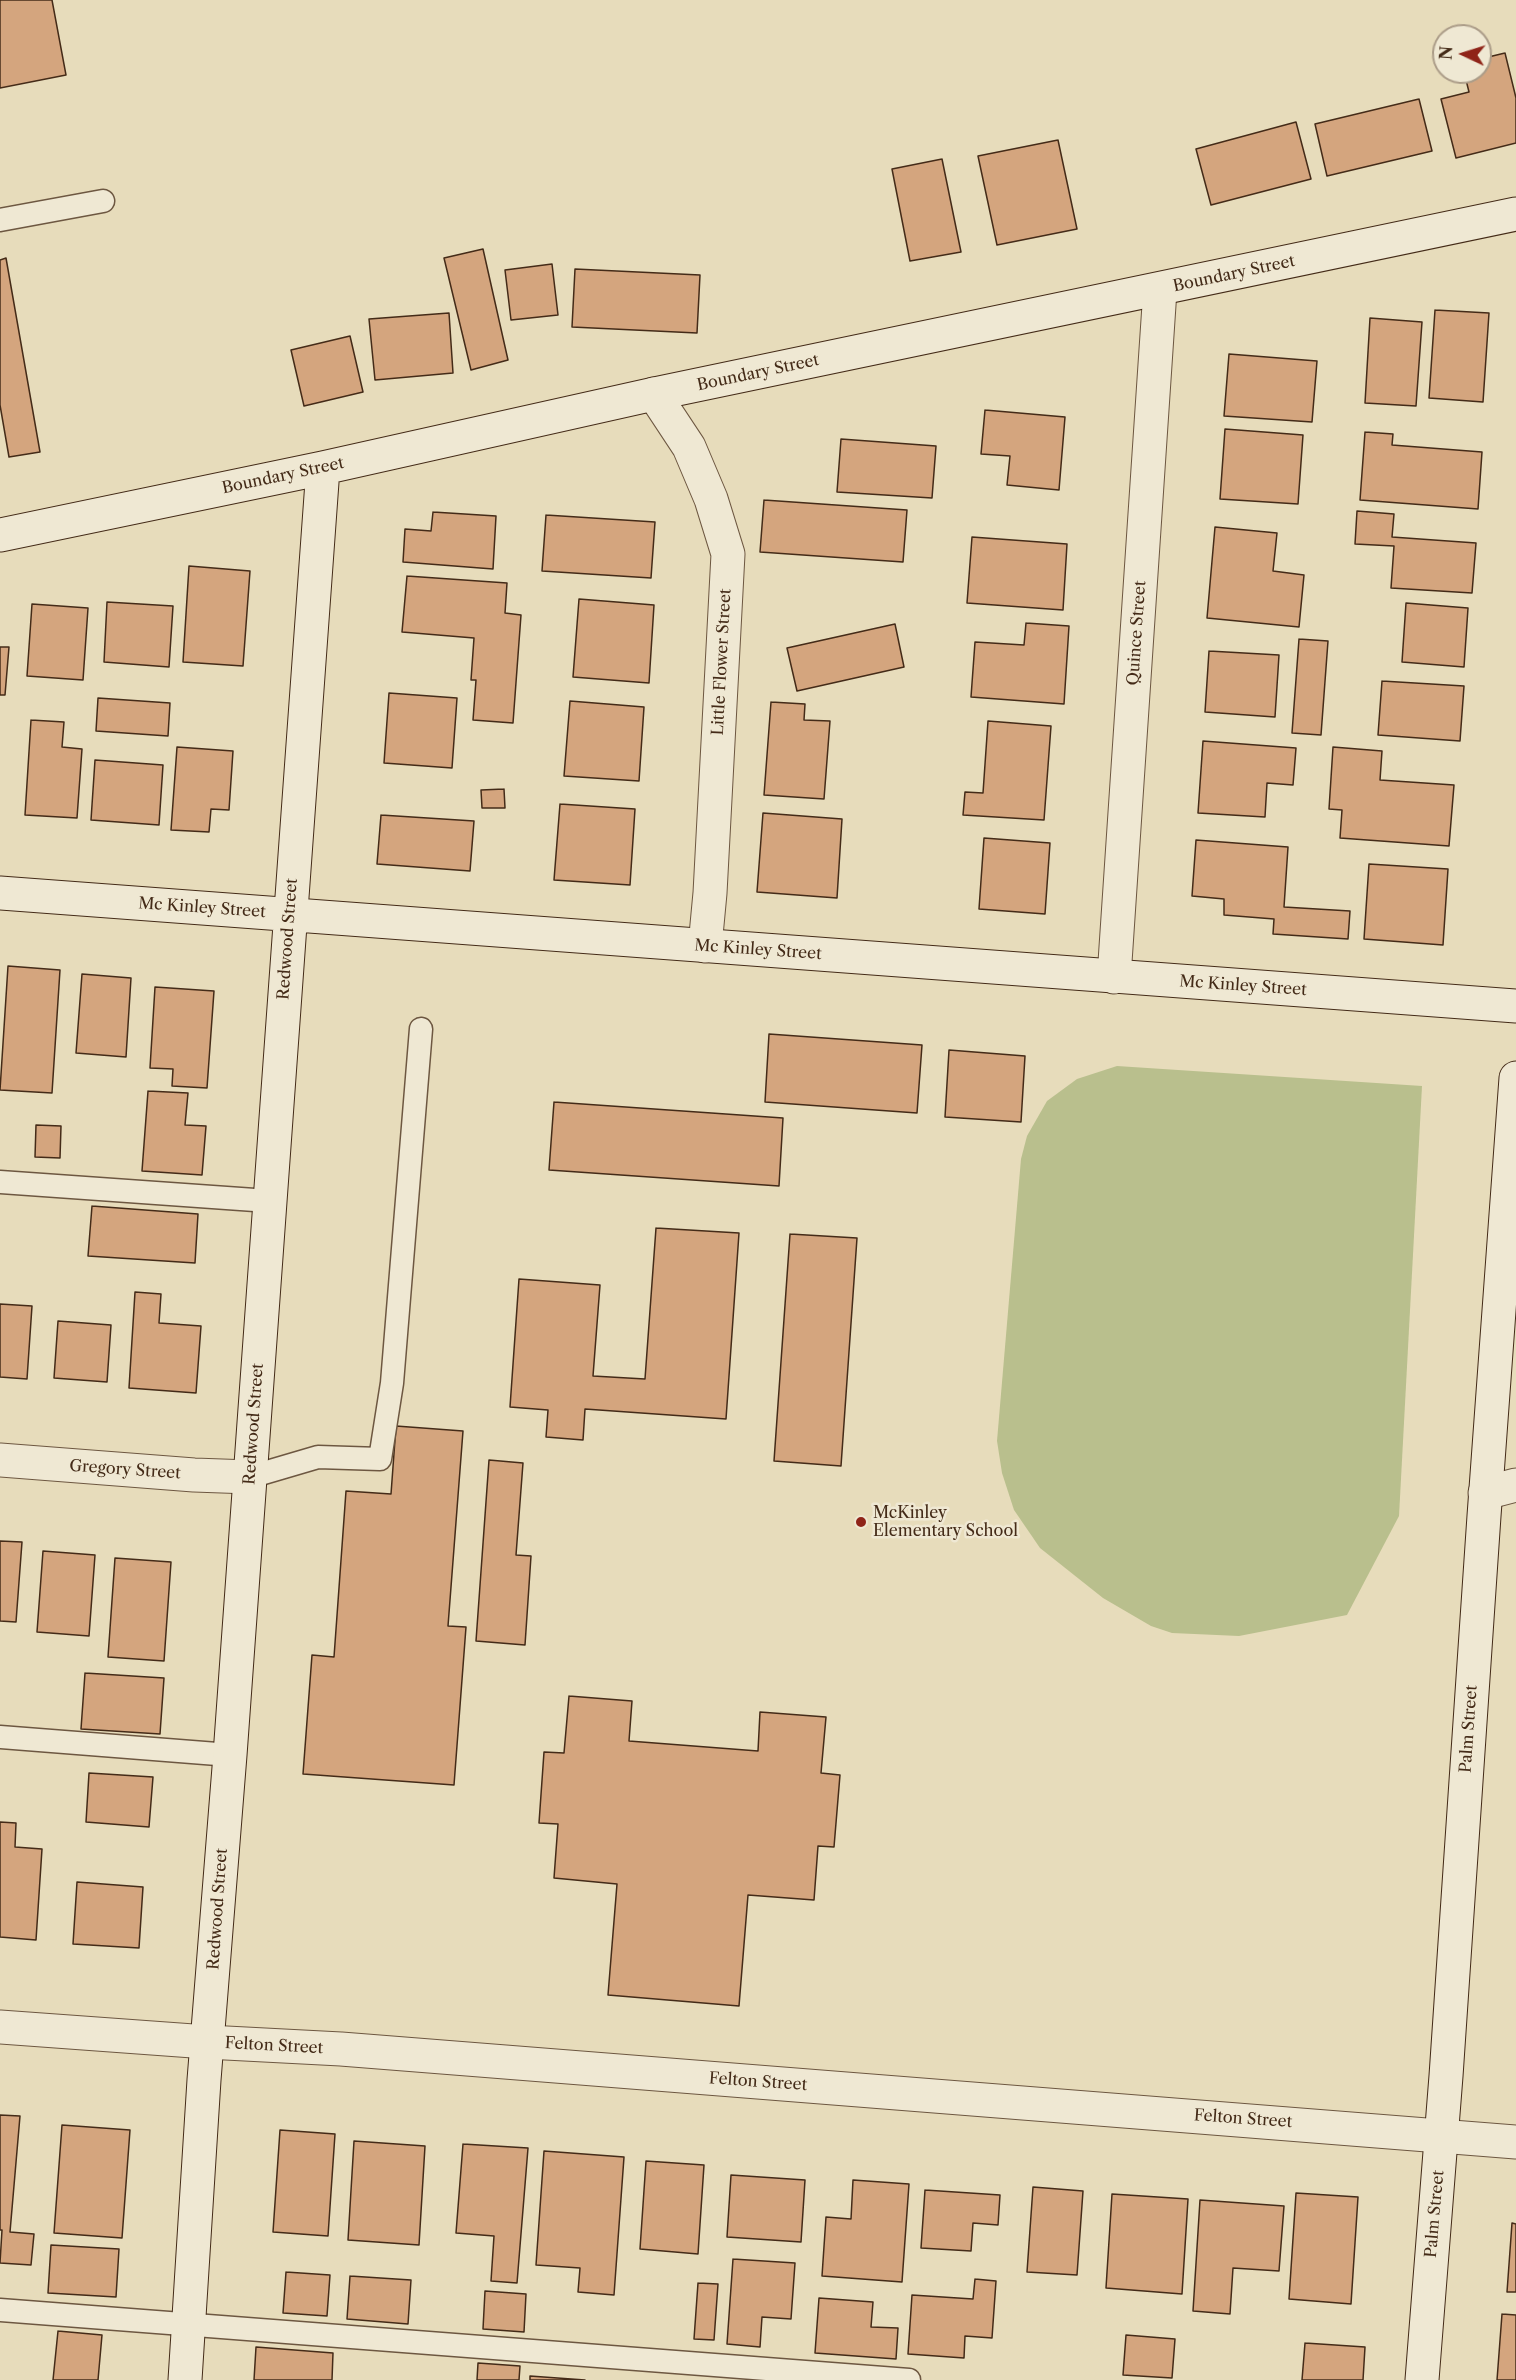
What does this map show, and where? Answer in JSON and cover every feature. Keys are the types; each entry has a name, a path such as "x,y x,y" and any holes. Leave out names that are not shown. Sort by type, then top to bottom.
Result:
{"street":[{"name":"Boundary Street","path":"0,535 322,468 654,394 1516,214"},
{"name":"Quince Street","path":"1114,977 1160,290"},
{"name":"Little Flower Street","path":"654,394 689,447 711,499 728,554 710,893 705,946"},
{"name":"Redwood Street","path":"185,2380 207,2042 230,1755 322,468"},
{"name":"Mc Kinley Street","path":"0,893 1516,1006"},
{"name":"Palm Street","path":"1422,2380 1501,1489 1516,1078"},
{"name":"Gregory Street","path":"0,1460 194,1475 250,1477"},
{"name":"Felton Street","path":"0,2027 389,2053 1516,2142"}],"lane":[{"path":"0,220 103,201"},
{"path":"250,1477 318,1457 380,1459 392,1383 421,1029"},
{"path":"0,1182 269,1201"},
{"path":"0,1737 230,1755"},
{"path":"0,2310 909,2380"}],"green space":[{"path":"1117,1066 1422,1086 1399,1516 1347,1615 1239,1636 1172,1633 1151,1626 1103,1598 1040,1548 1014,1510 1002,1473 997,1441 1021,1159 1027,1136 1047,1101 1077,1079"}],"building":[{"path":"0,0 52,0 66,75 0,88"},
{"path":"1505,53 1516,98 1516,143 1456,158 1441,99 1469,92 1467,84 1492,84 1492,56"},
{"path":"1419,99 1432,151 1327,176 1315,124"},
{"path":"1296,122 1311,179 1211,205 1196,149"},
{"path":"1058,140 1077,229 997,245 978,156"},
{"path":"942,159 961,252 910,261 892,169"},
{"path":"483,249 508,360 471,370 444,258"},
{"path":"6,258 40,452 9,457 0,405 0,260"},
{"path":"552,264 558,315 511,320 505,270"},
{"path":"575,269 700,275 697,333 572,327"},
{"path":"1435,310 1489,313 1483,402 1429,398"},
{"path":"449,313 453,373 375,380 369,319"},
{"path":"1370,318 1422,322 1416,406 1365,403"},
{"path":"350,336 363,392 304,406 291,350"},
{"path":"1229,354 1317,361 1312,422 1224,416"},
{"path":"985,410 1065,417 1059,490 1007,485 1010,456 981,454"},
{"path":"1225,429 1303,435 1298,504 1220,499"},
{"path":"1365,432 1393,434 1392,445 1482,452 1478,509 1360,500"},
{"path":"841,439 936,446 932,498 837,492"},
{"path":"764,500 907,510 903,562 760,552"},
{"path":"1357,511 1394,514 1392,537 1476,543 1472,593 1391,588 1394,546 1355,544"},
{"path":"433,512 496,516 493,569 403,562 405,529 431,531"},
{"path":"546,515 655,522 651,578 542,571"},
{"path":"1215,527 1277,533 1273,571 1304,575 1299,627 1207,618"},
{"path":"972,537 1067,544 1063,610 967,603"},
{"path":"189,566 250,571 243,666 183,662"},
{"path":"407,576 507,583 505,613 521,615 513,723 473,720 476,680 471,680 474,638 402,632"},
{"path":"579,599 654,605 649,683 573,677"},
{"path":"107,602 173,606 169,667 104,662"},
{"path":"1406,603 1468,608 1464,667 1402,662"},
{"path":"32,604 88,608 83,680 27,676"},
{"path":"1026,623 1069,626 1064,704 971,697 975,642 1024,645"},
{"path":"895,624 904,667 797,691 787,648"},
{"path":"1299,639 1328,641 1321,735 1292,733"},
{"path":"0,647 9,647 5,695 0,695"},
{"path":"1209,651 1279,655 1275,717 1205,712"},
{"path":"1382,681 1464,686 1460,741 1378,735"},
{"path":"389,693 457,698 452,768 384,763"},
{"path":"98,698 170,703 168,736 96,731"},
{"path":"570,701 644,707 639,781 564,776"},
{"path":"771,702 805,704 804,720 830,721 824,799 764,795"},
{"path":"31,720 64,722 62,747 82,749 77,818 25,815"},
{"path":"988,721 1051,726 1044,820 963,815 965,792 983,793"},
{"path":"1203,741 1296,748 1293,785 1267,783 1265,817 1198,813"},
{"path":"177,747 233,751 229,810 211,809 209,832 171,830"},
{"path":"1333,747 1382,751 1380,780 1454,785 1449,846 1340,838 1342,810 1329,809"},
{"path":"95,760 163,765 159,825 91,820"},
{"path":"504,789 505,808 482,808 481,790"},
{"path":"560,804 635,809 630,885 554,880"},
{"path":"763,813 842,819 837,898 757,892"},
{"path":"381,815 474,821 470,871 377,864"},
{"path":"984,838 1050,843 1045,914 979,909"},
{"path":"1196,840 1288,847 1284,907 1350,911 1348,939 1273,934 1274,919 1224,915 1224,899 1192,896"},
{"path":"1369,864 1448,869 1443,945 1364,939"},
{"path":"8,966 60,970 52,1093 0,1090"},
{"path":"82,974 131,978 126,1057 76,1053"},
{"path":"155,987 214,991 207,1088 172,1086 173,1069 150,1068"},
{"path":"769,1034 922,1045 917,1113 765,1102"},
{"path":"949,1050 1025,1056 1021,1122 945,1117"},
{"path":"148,1091 188,1093 185,1125 206,1126 202,1175 142,1171"},
{"path":"554,1102 783,1118 779,1186 549,1170"},
{"path":"36,1125 61,1126 60,1158 35,1157"},
{"path":"92,1206 198,1214 195,1263 88,1256"},
{"path":"656,1228 739,1233 726,1419 585,1409 583,1440 546,1437 548,1410 510,1407 519,1279 600,1285 593,1376 645,1379"},
{"path":"790,1234 857,1238 841,1466 774,1461"},
{"path":"135,1292 161,1294 159,1323 201,1326 196,1393 129,1388"},
{"path":"0,1304 32,1306 27,1379 0,1377"},
{"path":"58,1321 111,1325 107,1382 54,1378"},
{"path":"396,1426 463,1431 448,1626 466,1627 454,1785 303,1774 312,1655 334,1657 346,1491 391,1494"},
{"path":"489,1460 523,1463 516,1555 531,1556 525,1645 476,1641"},
{"path":"0,1541 22,1542 16,1622 0,1621"},
{"path":"43,1551 95,1555 89,1636 37,1632"},
{"path":"115,1558 171,1562 164,1661 108,1657"},
{"path":"85,1673 164,1678 160,1734 81,1729"},
{"path":"569,1696 632,1701 629,1741 758,1751 760,1712 826,1717 821,1773 840,1775 834,1847 818,1846 814,1900 748,1895 739,2006 608,1995 617,1884 554,1878 558,1824 539,1823 544,1752 564,1753"},
{"path":"89,1773 153,1777 149,1827 86,1822"},
{"path":"0,1822 16,1823 15,1847 42,1849 36,1940 0,1937"},
{"path":"77,1882 143,1887 139,1948 73,1944"},
{"path":"0,2115 20,2116 10,2232 34,2234 31,2265 0,2263 2,2230 0,2230"},
{"path":"62,2125 130,2130 122,2238 54,2233"},
{"path":"280,2130 335,2134 328,2236 273,2232"},
{"path":"354,2141 425,2146 419,2245 348,2240"},
{"path":"463,2144 528,2148 517,2283 491,2281 494,2236 456,2233"},
{"path":"544,2151 624,2157 614,2295 578,2292 580,2268 536,2265"},
{"path":"646,2161 704,2165 698,2254 640,2249"},
{"path":"731,2175 805,2180 801,2242 727,2237"},
{"path":"853,2180 909,2184 902,2282 822,2276 826,2217 851,2219"},
{"path":"1033,2187 1083,2191 1077,2275 1027,2272"},
{"path":"925,2190 1000,2195 998,2225 973,2223 971,2251 921,2248"},
{"path":"1296,2193 1358,2197 1351,2304 1289,2299"},
{"path":"1112,2194 1188,2199 1182,2294 1106,2288"},
{"path":"1200,2200 1284,2206 1279,2271 1233,2268 1230,2314 1193,2311"},
{"path":"1512,2223 1516,2224 1516,2292 1507,2292"},
{"path":"51,2245 119,2249 116,2297 48,2293"},
{"path":"733,2259 795,2263 791,2319 762,2317 760,2347 727,2344"},
{"path":"286,2272 330,2275 327,2316 283,2313"},
{"path":"350,2276 411,2280 408,2324 347,2319"},
{"path":"975,2279 996,2281 992,2338 965,2336 964,2358 908,2354 912,2295 973,2299"},
{"path":"698,2283 718,2284 714,2340 694,2339"},
{"path":"485,2291 526,2294 524,2332 483,2329"},
{"path":"819,2298 873,2302 871,2327 898,2328 896,2359 815,2353"},
{"path":"1502,2314 1516,2315 1516,2380 1497,2380"},
{"path":"58,2331 102,2335 98,2380 53,2380"},
{"path":"1126,2335 1175,2339 1172,2378 1123,2375"},
{"path":"1305,2343 1365,2347 1363,2380 1302,2380"},
{"path":"256,2347 333,2353 332,2380 254,2380"},
{"path":"478,2363 520,2366 519,2380 477,2380"},
{"path":"530,2376 585,2380 530,2380"}],"place":[{"name":"McKinley Elementary School","path":"861,1522"}]}
